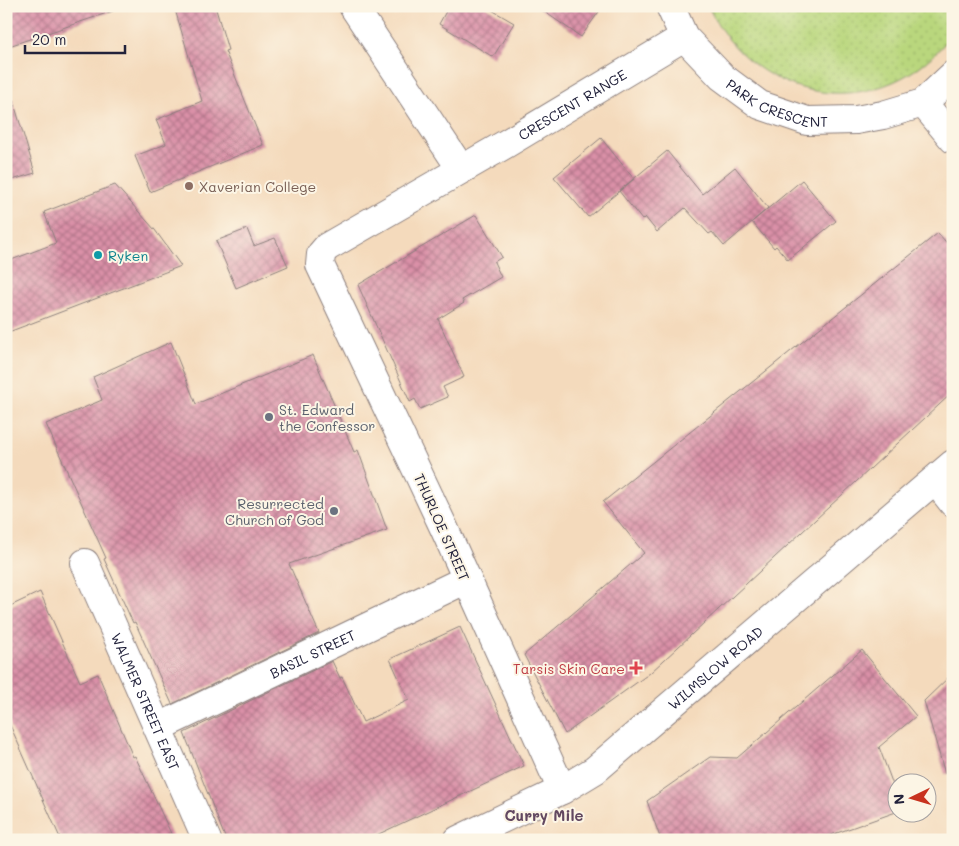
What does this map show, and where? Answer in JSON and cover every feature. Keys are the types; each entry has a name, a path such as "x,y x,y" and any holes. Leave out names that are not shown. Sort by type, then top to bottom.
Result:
{"street":[{"path":"353,6 461,169"},
{"name":"PARK CRESCENT","path":"670,6 684,37 722,77 760,105 807,121 856,120 883,115 923,103 953,75"},
{"name":"CRESCENT RANGE","path":"320,265 320,254 327,247 684,37"},
{"path":"923,103 953,139"},
{"name":"THURLOE STREET","path":"320,265 444,528 465,580 562,790"},
{"path":"944,472 953,503"},
{"name":"WILMSLOW ROAD","path":"458,840 562,790 620,750 944,472"},
{"name":"WALMER STREET EAST","path":"85,563 207,840"},
{"name":"BASIL STREET","path":"158,727 465,580"}],"green space":[{"path":"708,6 953,6 953,33 925,63 893,82 858,92 823,92 788,83 757,66 729,40"}],"building":[{"path":"6,6 112,6 113,11 6,47"},
{"path":"174,6 215,6 228,50 225,51 263,145 150,192 135,156 166,144 156,120 202,101"},
{"path":"449,6 485,6 514,23 493,57 439,24"},
{"path":"536,6 603,6 581,37"},
{"path":"13,100 35,173 6,182 6,101"},
{"path":"601,138 634,179 588,217 554,177"},
{"path":"667,151 702,194 735,167 768,208 724,246 712,232 709,234 685,208 657,232 645,217 642,220 619,191"},
{"path":"802,180 836,221 788,260 776,246 774,248 752,222"},
{"name":"Ryken","path":"115,185 155,230 181,266 6,333 6,262 56,243 44,212"},
{"path":"476,215 502,257 494,262 501,277 462,300 464,303 438,319 464,377 443,387 448,397 420,409 415,399 410,402 358,285"},
{"path":"247,229 254,246 275,238 288,266 236,288 216,241"},
{"path":"938,233 953,250 953,392 650,673 565,734 524,655 644,553 603,502"},
{"path":"171,342 196,404 313,355 354,452 358,450 387,530 289,564 319,633 172,704 104,559 106,558 46,424 102,400 93,377"},
{"path":"40,592 80,682 98,674 133,757 135,756 174,840 61,840 6,716 6,608"},
{"path":"460,627 524,766 366,840 226,840 184,733 332,661 340,678 342,677 363,722 409,700 390,659"},
{"path":"862,650 916,716 879,747 889,774 886,774 886,816 817,840 661,840 647,801 710,757 737,758"},
{"path":"953,673 953,773 945,774 924,701"}],"place":[{"name":"Xaverian College","path":"189,186"},
{"name":"Ryken","path":"98,255"},
{"name":"St. Edward the Confessor","path":"269,417"},
{"name":"Resurrected Church of God","path":"334,511"},
{"name":"Tarsis Skin Care","path":"636,668"}],"district":[{"name":"Curry Mile","path":"544,815"}]}
